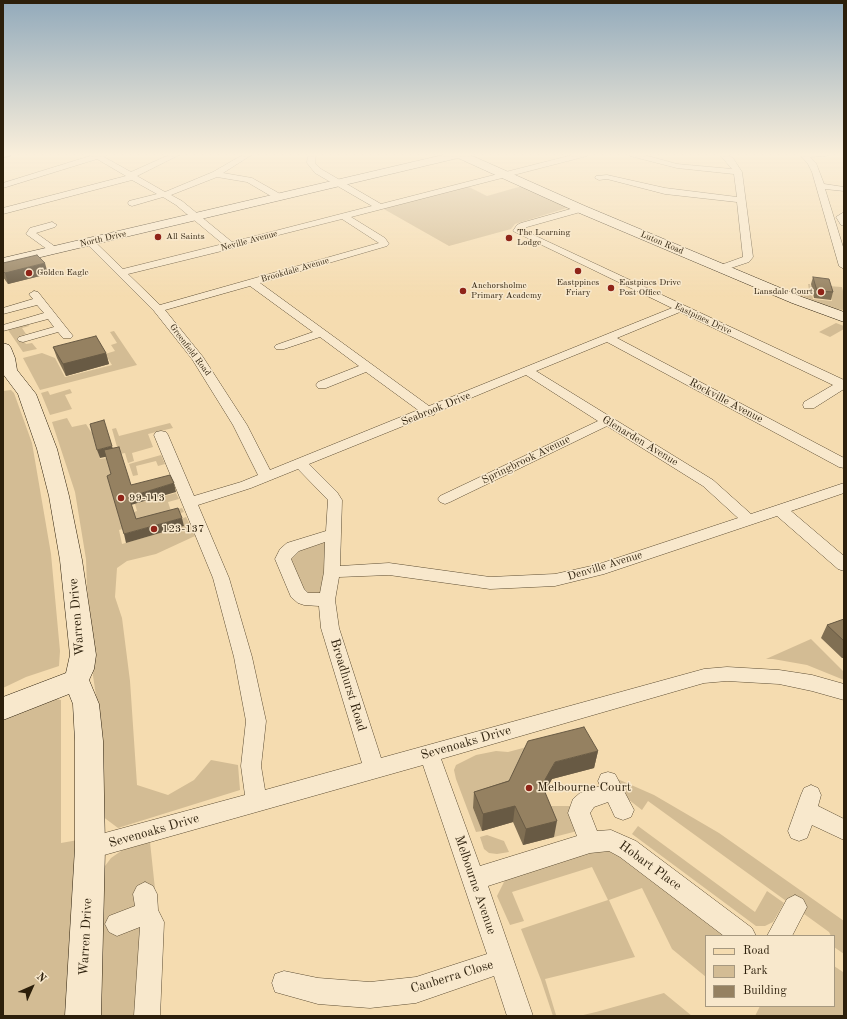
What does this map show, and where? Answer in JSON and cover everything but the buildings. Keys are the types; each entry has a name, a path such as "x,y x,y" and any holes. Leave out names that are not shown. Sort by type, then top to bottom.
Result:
{"street":[{"path":"3,211 39,202"},
{"path":"132,203 138,202"},
{"path":"175,202 189,210 231,246"},
{"name":"North Drive","path":"3,262 260,202"},
{"path":"371,202 381,207"},
{"name":"Neville Avenue","path":"121,273 402,202"},
{"name":"Luton Road","path":"564,202 801,302 844,317"},
{"path":"722,268 746,260 748,257 740,227 742,202"},
{"path":"825,202 844,266"},
{"name":"Eastpines Drive","path":"581,209 524,225 520,227 518,231 843,384"},
{"path":"844,215 840,217 841,222 844,223"},
{"name":"Brookdale Avenue","path":"158,309 384,244 382,240 344,216"},
{"path":"52,225 33,230 31,234 54,250"},
{"name":"Greenfield Road","path":"90,242 158,309 185,341 216,386 240,425 266,477"},
{"path":"252,282 429,412"},
{"path":"4,312 39,297 50,315 67,331 23,340"},
{"name":"Seabrook Drive","path":"190,502 246,486 680,308"},
{"path":"3,328 50,315"},
{"path":"280,347 320,333"},
{"name":"Rockville Avenue","path":"608,338 844,464"},
{"name":"Warren Drive","path":"3,348 7,358 6,371 28,394 47,450 59,496 72,567 81,634 83,655 81,668 76,680 86,704 90,848 83,1016"},
{"path":"322,385 367,367"},
{"name":"Glenarden Avenue","path":"527,371 708,483 748,519"},
{"name":"Eastpines Drive","path":"809,405 843,384"},
{"name":"Springbrook Avenue","path":"445,499 608,421"},
{"path":"162,435 220,578 243,657 256,722 251,766 256,802"},
{"name":"Broadhurst Road","path":"301,464 332,494 335,500 332,572 327,600 330,628 374,769"},
{"name":"Denville Avenue","path":"332,572 390,569 490,583 555,580 598,570 844,488"},
{"path":"778,509 844,565"},
{"path":"327,600 304,599 297,593 283,559 286,553 293,547 334,534"},
{"name":"Sevenoaks Drive","path":"90,848 704,676 727,674 779,677 812,683 844,692"},
{"path":"3,709 76,680"},
{"name":"Melbourne Avenue","path":"429,754 474,879 520,1016"},
{"path":"590,842 579,813 580,806 610,786 623,810"},
{"path":"799,831 809,803 844,830"},
{"name":"Hobart Place","path":"474,879 590,842 611,840 620,843 743,935"},
{"path":"117,924 146,904 152,922 147,1016"},
{"path":"780,935 795,907"},
{"name":"Canberra Close","path":"284,983 318,991 370,995 416,990 502,961"}],"green space":[{"path":"407,202 557,202 567,208 515,224 511,229 449,246 382,208"},
{"path":"808,284 810,284 813,299 832,301 828,286 842,287 844,295 844,310 834,309 800,295 809,290"},
{"path":"836,323 844,326 844,329 830,337 819,332"},
{"path":"28,324 29,326 22,328 26,334 20,336 26,344 32,343 37,349 23,352 8,330"},
{"path":"114,331 137,365 40,390 23,358 42,353 55,358 65,377 112,365 105,354 115,351 111,345 117,343 110,332"},
{"path":"70,389 72,393 65,395 72,409 50,415 41,393 48,391 50,395"},
{"path":"11,390 14,393 32,443 51,554 60,651 59,666 26,677 3,688 3,391"},
{"path":"67,418 72,427 86,424 91,432 92,431 100,459 107,458 114,482 119,517 137,511 135,504 176,493 179,499 168,502 171,511 182,508 184,512 119,530 122,544 184,526 181,519 186,517 195,536 156,554 127,561 117,568 115,597 122,618 130,681 137,785 168,795 194,780 211,760 238,765 240,790 118,828 102,816 101,729 92,669 95,655 87,587 86,559 75,492 52,422"},
{"path":"170,423 173,428 148,434 153,447 132,453 134,461 128,463 125,453 119,454 112,429 116,428 119,436"},
{"path":"161,455 165,464 158,466 156,461 136,466 138,475 133,476 129,464"},
{"path":"329,535 321,600 304,599 286,553"},
{"path":"811,639 844,672 844,680 807,665 766,659"},
{"path":"52,698 61,700 61,843 78,840 70,1016 3,1016 3,718"},
{"path":"576,734 506,797 473,808 482,831 476,832 456,779 454,770 456,765 476,755 496,751 508,752"},
{"path":"613,777 654,795 719,833 844,921 844,954 835,948 835,935 830,935 829,932 648,801 642,810 624,796"},
{"path":"548,806 580,806 585,829 554,837"},
{"path":"638,826 755,912 767,891 784,903 773,922 765,926 756,926 632,834"},
{"path":"487,835 504,841 509,852 497,854 489,853 484,849 480,837"},
{"path":"150,842 155,889 145,1016 99,1016 102,877 105,866 111,858 124,849"},
{"path":"609,848 729,935 705,935 705,976 672,949 642,888 609,900 635,957 545,979 556,1015 553,1016 521,929 608,900 592,867 512,892 524,921 510,925 497,896 505,880 594,849"},
{"path":"835,967 843,972 844,1016 755,1016 760,1007 835,1007"},
{"path":"664,993 692,1016 579,1016 596,1012"}],"place":[{"name":"All Saints","path":"158,237"},
{"name":"The Learning Lodge","path":"509,238"},
{"name":"Eastppines Friary","path":"578,271"},
{"name":"Golden Eagle","path":"29,273"},
{"name":"Eastpines Drive Post Office","path":"611,288"},
{"name":"Anchorsholme Primary Academy","path":"463,291"},
{"name":"Lansdale Court","path":"821,292"},
{"name":"99-113","path":"121,498"},
{"name":"123-137","path":"154,529"},
{"name":"Melbourne Court","path":"529,788"}]}
